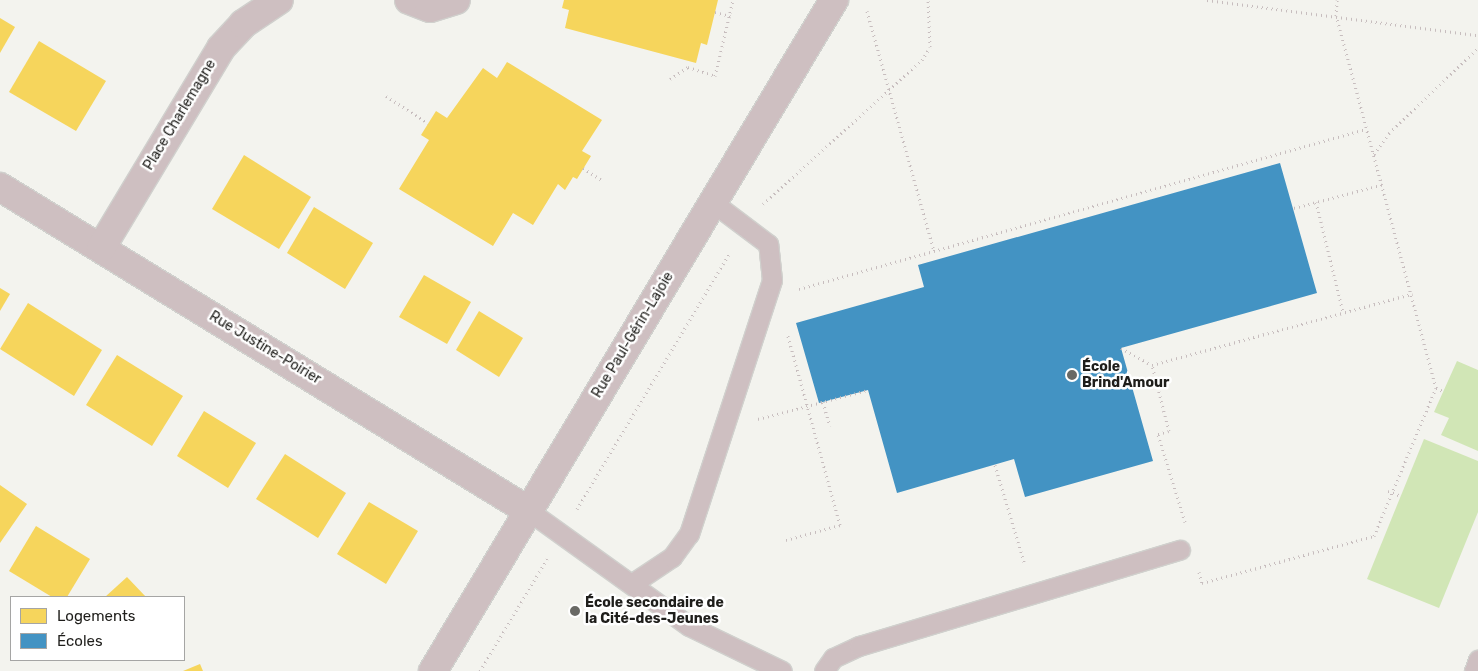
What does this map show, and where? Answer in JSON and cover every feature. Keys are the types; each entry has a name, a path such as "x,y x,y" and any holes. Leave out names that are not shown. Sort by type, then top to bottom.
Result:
{"street":[{"name":"Place Charlemagne","path":"101,248 221,48 243,24 279,0"},
{"path":"409,0 430,8 456,0"},
{"name":"Rue Paul-Gérin-Lajoie","path":"433,671 834,0"},
{"name":"Rue Justine-Poirier","path":"0,187 529,511"}],"lane":[{"path":"633,582 672,557 689,534 772,280 768,244 712,202"},
{"path":"529,511 633,582 689,626 782,671"},
{"path":"824,671 833,658 858,646 1186,549"},
{"path":"1474,671 1478,660"}],"path":[{"path":"670,79 688,67 714,76 733,0"},
{"path":"757,210 922,60 930,47 928,0"},
{"path":"1207,0 1478,35"},
{"path":"1152,365 1169,431 1158,434 1186,549 1202,583 1374,536 1436,388 1384,184 1366,129 1336,16 1336,0"},
{"path":"866,7 891,89 934,251"},
{"path":"715,12 730,16"},
{"path":"1374,155 1389,133 1478,48"},
{"path":"386,96 428,123"},
{"path":"794,290 1366,129"},
{"path":"584,168 603,181"},
{"path":"1294,208 1384,184"},
{"path":"1316,202 1343,312"},
{"path":"578,508 733,247"},
{"path":"1121,348 1152,365 1412,294"},
{"path":"786,330 840,525 786,540"},
{"path":"1436,388 1443,391"},
{"path":"807,406 868,390"},
{"path":"823,402 830,426"},
{"path":"995,465 1019,546"},
{"path":"1388,492 1401,496"},
{"path":"480,671 546,561"}],"green space":[{"path":"1457,361 1478,370 1478,451 1441,435 1449,418 1434,412"},
{"path":"1424,439 1478,461 1478,512 1439,608 1367,579"}],"building: Logements":[{"path":"564,0 718,0 707,45 701,43 696,63 565,28 569,10 562,8"},
{"path":"0,18 15,27 0,53"},
{"path":"39,41 106,81 76,131 9,92"},
{"path":"507,62 602,120 582,151 591,156 577,179 573,177 565,190 558,184 533,225 513,213 493,246 399,189 429,140 421,135 436,111 447,118 483,68 497,78"},
{"path":"244,155 311,197 279,249 212,209"},
{"path":"314,207 373,243 345,289 287,253"},
{"path":"424,275 471,302 447,344 399,317"},
{"path":"0,288 10,294 0,311"},
{"path":"28,303 102,350 74,396 0,349"},
{"path":"479,311 523,338 499,377 456,350"},
{"path":"117,355 183,396 152,446 86,405"},
{"path":"204,411 256,443 228,488 177,456"},
{"path":"285,454 346,493 318,538 256,499"},
{"path":"0,485 27,504 0,543"},
{"path":"369,502 418,531 386,584 337,554"},
{"path":"36,526 90,559 68,596 50,596 9,571"},
{"path":"127,577 145,596 106,596"},
{"path":"200,664 203,671 183,671"}],"building: Écoles":[{"path":"1280,163 1317,293 1121,348 1153,461 1025,497 1014,459 897,493 868,390 819,403 796,323 924,287 918,265"}],"place":[{"name":"École Brind'Amour","path":"1072,375"},
{"name":"École secondaire de la Cité-des-Jeunes","path":"575,611"}]}
